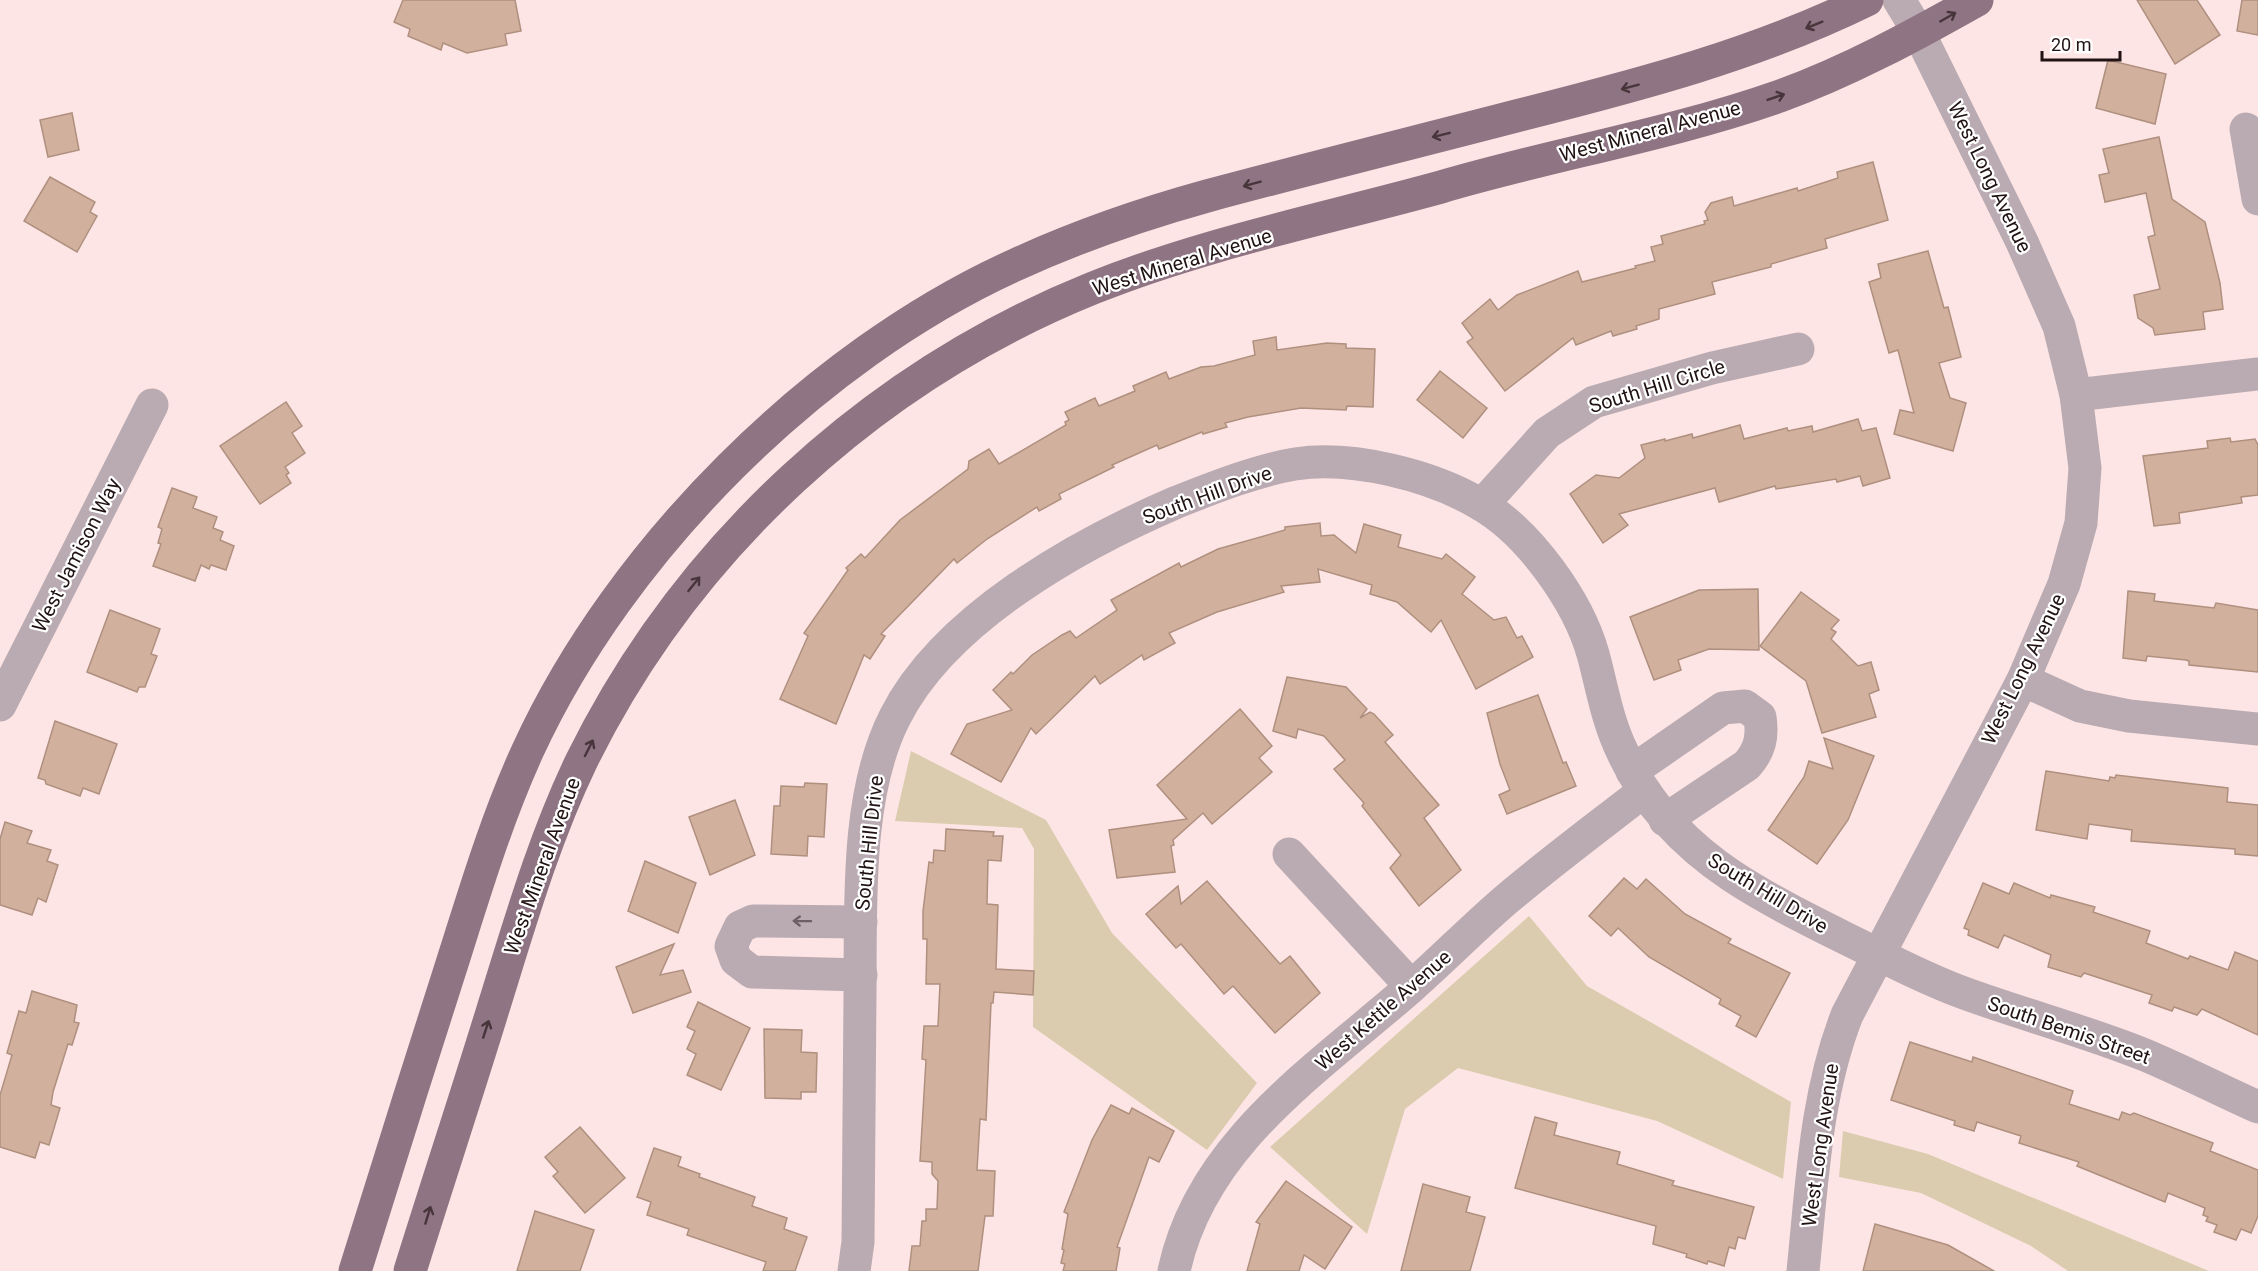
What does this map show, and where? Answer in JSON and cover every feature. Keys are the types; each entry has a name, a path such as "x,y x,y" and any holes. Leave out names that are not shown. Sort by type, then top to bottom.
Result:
{"main road":[{"path":"355,1271 504,806 552,699 625,588 674,526 719,476 782,418 845,368 903,328 964,291 1012,266 1074,240 1211,195 1642,84 1785,37 1867,0"},
{"name":"West Mineral Avenue","path":"410,1271 526,899 551,831 580,765 640,656 679,602 723,549 808,464 885,404 973,346 1033,315 1093,288 1196,254 1514,166 1720,115 1840,72 1919,33 1977,0"}],"street":[{"name":"West Long Avenue","path":"1803,1271 1823,1091 1847,1015 1880,955 1954,806 2023,680 2064,584 2081,522 2085,468 2076,395 2059,326 2031,263 1919,33 1899,0"},
{"path":"2246,129 2258,199"},
{"name":"South Hill Circle","path":"1482,505 1547,433 1594,402 1712,368 1798,349"},
{"path":"2076,395 2258,374"},
{"name":"West Jamison Way","path":"0,705 152,405"},
{"name":"South Hill Drive","path":"854,1271 858,1242 861,922 872,780 894,720 931,662 967,629 1023,586 1081,548 1137,519 1194,495 1295,464 1339,462 1380,467 1429,482 1482,505 1524,541 1562,586 1592,651 1604,706 1638,781 1665,820 1700,853 1732,876 1783,907 1880,955"},
{"path":"2023,680 2080,706 2129,716 2258,729"},
{"path":"1638,781 1723,708 1745,706 1760,717 1763,734 1757,753 1746,765 1665,820"},
{"name":"West Kettle Avenue","path":"1174,1271 1188,1224 1207,1184 1234,1148 1273,1106 1411,987 1638,781"},
{"path":"1289,854 1411,987"},
{"name":"South Hill Drive","path":"861,922 753,921 740,927 731,946 736,960 752,972 861,975"},
{"name":"South Bemis Street","path":"1880,955 1957,991 2142,1054 2258,1107"}],"shaded area":[{"path":"911,751 1046,820 1112,933 1257,1083 1207,1150 1033,1027 1034,849 1022,828 895,821"},
{"path":"1529,916 1587,986 1791,1102 1783,1179 1657,1121 1458,1068 1405,1109 1367,1234 1270,1147"},
{"path":"1843,1131 1928,1154 2209,1271 2068,1271 2031,1246 1921,1193 1839,1177"}],"building":[{"path":"403,0 515,0 521,31 505,34 507,45 467,53 443,43 441,50 408,36 410,29 394,22"},
{"path":"2137,0 2197,0 2220,35 2175,64"},
{"path":"2242,0 2258,0 2258,35 2237,31"},
{"path":"2108,60 2166,74 2155,124 2096,108"},
{"path":"72,113 79,150 48,157 40,120"},
{"path":"2159,137 2172,199 2205,222 2220,283 2223,309 2203,312 2205,329 2155,335 2153,328 2138,318 2134,295 2160,289 2148,237 2155,235 2146,193 2105,202 2099,175 2109,173 2103,149"},
{"path":"1873,162 1888,220 1825,239 1827,248 1771,264 1771,267 1712,282 1715,294 1659,309 1659,319 1636,326 1637,329 1613,336 1611,331 1576,345 1573,338 1505,391 1467,342 1473,338 1462,323 1490,299 1498,310 1517,295 1578,271 1582,282 1636,268 1635,266 1655,261 1651,247 1663,244 1661,236 1705,224 1704,221 1708,220 1705,212 1711,203 1732,197 1734,206 1797,188 1798,191 1838,178 1837,172"},
{"path":"50,177 95,202 90,212 97,216 77,252 24,221"},
{"path":"1928,251 1944,308 1948,307 1961,357 1939,363 1950,398 1966,403 1953,451 1894,434 1900,410 1914,413 1898,350 1889,353 1869,282 1881,278 1878,264"},
{"path":"1276,337 1277,350 1327,343 1346,344 1346,348 1375,349 1373,407 1347,406 1346,410 1301,408 1248,417 1225,423 1227,427 1203,434 1202,432 1159,449 1157,445 1112,465 1114,467 1059,494 1061,499 1039,511 1037,507 987,539 957,563 954,559 881,634 885,636 870,659 864,655 836,724 780,699 808,636 804,633 848,570 846,568 861,554 865,558 900,520 968,469 969,461 989,449 999,464 1066,425 1065,422 1069,420 1065,412 1095,398 1099,406 1135,391 1133,386 1166,372 1169,379 1201,367 1214,366 1255,355 1253,341"},
{"path":"1440,371 1487,408 1463,438 1417,400"},
{"path":"286,402 302,426 292,433 305,453 285,467 289,473 286,475 291,483 260,504 220,446"},
{"path":"1858,419 1862,431 1876,428 1890,478 1863,486 1860,476 1837,482 1836,479 1776,489 1775,486 1719,502 1715,488 1619,514 1628,525 1603,543 1570,494 1596,475 1619,478 1645,458 1641,445 1692,434 1693,438 1740,425 1744,439 1787,428 1788,431 1812,426 1813,432"},
{"path":"2230,438 2231,442 2255,439 2258,445 2258,495 2241,497 2242,503 2179,513 2180,523 2154,526 2143,456 2208,448 2207,441"},
{"path":"172,488 197,497 193,508 217,517 213,528 223,532 220,540 234,546 226,570 211,565 209,569 201,565 195,581 153,566 161,544 158,543 162,529 158,527"},
{"path":"1320,523 1321,536 1334,535 1356,553 1364,524 1401,535 1398,547 1442,559 1446,554 1475,577 1462,594 1494,620 1506,617 1517,638 1522,636 1533,657 1476,689 1441,620 1431,632 1397,602 1370,594 1372,585 1318,569 1320,582 1281,586 1284,592 1217,612 1169,633 1175,643 1144,660 1142,655 1100,684 1095,676 1036,734 1031,728 1001,782 951,754 967,724 1012,710 993,690 1011,672 1013,674 1032,655 1062,635 1070,631 1076,638 1117,610 1111,600 1179,563 1181,567 1218,549 1285,530 1285,527"},
{"path":"1758,589 1759,650 1709,649 1678,660 1681,670 1654,680 1630,617 1699,590"},
{"path":"2128,591 2155,594 2154,601 2214,608 2216,603 2258,610 2258,672 2189,665 2189,661 2186,660 2147,656 2146,661 2123,658"},
{"path":"1801,592 1839,620 1831,629 1836,632 1831,639 1858,666 1871,662 1879,690 1869,694 1876,717 1822,733 1806,681 1760,646"},
{"path":"110,610 160,629 151,654 157,656 145,687 139,687 137,692 87,672"},
{"path":"1287,677 1346,687 1367,709 1360,718 1370,712 1374,714 1393,735 1385,742 1439,805 1424,818 1461,870 1419,906 1390,868 1401,855 1362,806 1364,803 1334,769 1345,760 1324,736 1298,729 1296,738 1273,731"},
{"path":"1538,695 1563,763 1566,762 1576,786 1507,814 1499,795 1510,790 1500,764 1487,713"},
{"path":"1240,709 1272,746 1259,758 1272,772 1212,824 1203,813 1173,840 1174,845 1171,846 1175,872 1117,878 1109,830 1187,819 1157,785"},
{"path":"55,721 117,744 99,794 83,788 80,796 46,784 45,780 38,778"},
{"path":"1824,738 1874,756 1848,820 1817,864 1768,830 1804,777 1809,761 1833,769"},
{"path":"2046,771 2109,781 2110,777 2115,778 2116,775 2228,788 2227,802 2258,805 2258,856 2235,854 2235,849 2131,841 2132,830 2089,824 2087,839 2036,830"},
{"path":"805,783 827,784 824,837 808,836 807,856 771,854 774,806 780,806 781,786 804,787"},
{"path":"735,800 755,855 710,875 689,817"},
{"path":"5,822 32,831 27,843 51,850 47,861 58,865 46,902 38,898 32,915 0,905 0,839"},
{"path":"946,829 994,832 993,836 1003,836 1001,861 988,860 987,904 998,905 996,969 1034,971 1033,995 994,992 993,1003 991,1003 986,1120 980,1119 977,1170 995,1171 993,1216 985,1216 978,1271 909,1271 912,1246 920,1246 922,1221 926,1221 926,1209 937,1209 938,1181 932,1174 932,1162 920,1161 926,1060 922,1059 924,1026 938,1026 940,984 926,984 927,939 923,939 923,911 929,862 933,863 934,850 945,851"},
{"path":"645,861 696,883 678,933 628,911"},
{"path":"1624,878 1637,889 1646,879 1685,914 1731,939 1728,943 1790,973 1756,1037 1736,1026 1741,1016 1719,1004 1721,999 1649,957 1618,928 1611,936 1589,916"},
{"path":"1207,881 1280,964 1290,956 1320,993 1275,1033 1233,986 1224,994 1181,944 1176,948 1146,914 1178,886 1181,904"},
{"path":"1983,883 2009,894 2014,883 2050,898 2051,895 2095,907 2093,912 2150,931 2146,943 2188,959 2190,956 2228,970 2235,952 2258,961 2258,1035 2202,1009 2197,1015 2174,1007 2172,1011 2149,1003 2152,995 2084,973 2081,977 2048,967 2051,955 2004,935 1998,948 1968,935 1969,930 1964,928"},
{"path":"674,944 660,975 683,970 691,992 633,1013 616,967"},
{"path":"32,991 77,1005 74,1022 79,1023 72,1045 68,1044 53,1092 51,1105 60,1108 49,1145 40,1142 35,1158 0,1147 0,1095 12,1055 7,1053 19,1011 26,1013"},
{"path":"698,1002 750,1028 721,1090 687,1075 696,1054 687,1049 695,1031 687,1027"},
{"path":"764,1029 802,1030 801,1052 817,1053 816,1092 801,1092 801,1099 765,1098"},
{"path":"1910,1042 1972,1062 1973,1057 2073,1091 2069,1104 2119,1120 2122,1112 2130,1115 2134,1113 2213,1143 2210,1151 2258,1170 2258,1216 2251,1233 2241,1229 2236,1240 2214,1232 2217,1225 2206,1221 2208,1217 2203,1215 2205,1208 2168,1193 2165,1202 2077,1166 2079,1162 2019,1143 2021,1136 1977,1122 1974,1131 1954,1125 1955,1121 1891,1100"},
{"path":"1111,1105 1129,1114 1132,1108 1174,1131 1159,1162 1149,1157 1117,1247 1120,1248 1116,1271 1063,1271 1065,1264 1061,1263 1064,1250 1062,1249 1068,1214 1064,1212 1092,1140"},
{"path":"1535,1117 1557,1123 1554,1135 1620,1152 1617,1164 1674,1181 1672,1185 1754,1207 1745,1239 1738,1237 1735,1249 1729,1247 1724,1266 1708,1261 1707,1264 1686,1257 1687,1254 1653,1244 1656,1226 1515,1188"},
{"path":"580,1127 625,1178 585,1213 553,1176 558,1172 545,1157"},
{"path":"654,1148 681,1157 678,1166 700,1174 699,1177 755,1197 752,1206 787,1218 784,1229 807,1237 795,1271 763,1271 766,1262 687,1235 689,1229 647,1215 651,1202 637,1197"},
{"path":"1286,1181 1352,1227 1325,1269 1304,1255 1299,1271 1247,1271 1260,1224 1256,1222"},
{"path":"1423,1184 1470,1197 1466,1212 1485,1217 1470,1271 1401,1271"},
{"path":"535,1211 594,1230 580,1271 517,1271"},
{"path":"1875,1224 1948,1245 1994,1271 1863,1271"}]}
